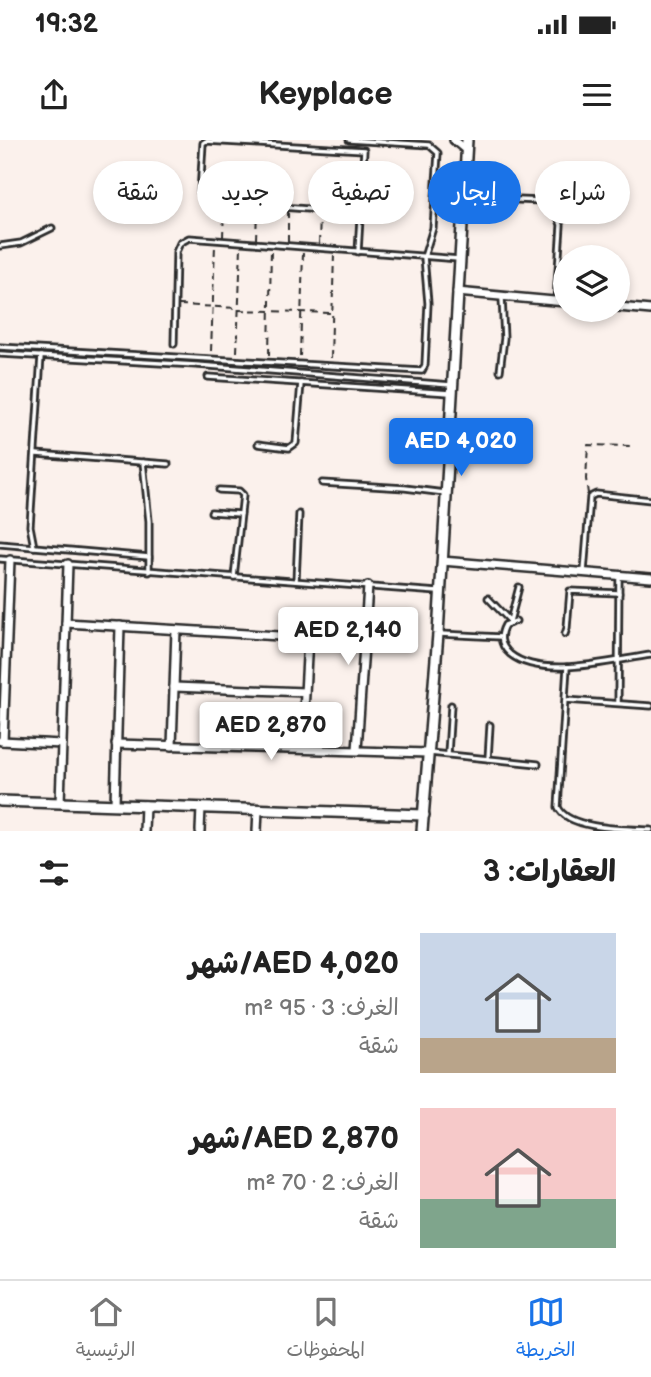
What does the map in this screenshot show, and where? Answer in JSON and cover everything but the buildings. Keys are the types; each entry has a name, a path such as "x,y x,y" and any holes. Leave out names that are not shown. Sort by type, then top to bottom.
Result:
{"street":[{"path":"454,140 466,145"},
{"path":"422,831 438,634 461,224"},
{"path":"457,292 553,300"},
{"path":"630,308 651,310"},
{"path":"10,560 4,618 2,741 62,744"},
{"path":"442,561 651,578"},
{"path":"60,803 68,564"},
{"path":"357,751 368,586"},
{"path":"66,623 363,641"},
{"path":"115,804 120,626"},
{"path":"172,746 176,630"},
{"path":"302,749 308,638"},
{"path":"174,687 305,692"},
{"path":"116,744 428,752"},
{"path":"0,801 424,815"},
{"path":"144,831 145,805"},
{"path":"200,831 201,807"},
{"path":"257,831 258,809"}],"lane":[{"path":"0,346 419,372 425,365 428,303 424,257 434,225 436,150 429,145 349,140"},
{"path":"202,161 205,141 364,150 363,161"},
{"path":"358,252 359,224"},
{"path":"560,224 560,245"},
{"path":"0,246 21,243 52,228"},
{"path":"174,344 176,252 178,246 189,239 459,259"},
{"path":"500,371 504,338 502,296"},
{"path":"0,354 195,365 450,389"},
{"path":"34,547 30,526 41,356"},
{"path":"208,377 450,389"},
{"path":"258,444 289,448 296,443 301,383"},
{"path":"36,454 167,464"},
{"path":"143,462 149,572"},
{"path":"322,483 445,493"},
{"path":"219,490 242,492 234,577"},
{"path":"584,572 589,499 596,494 651,500"},
{"path":"211,512 241,514"},
{"path":"296,581 299,514"},
{"path":"0,544 149,557"},
{"path":"0,559 440,592"},
{"path":"618,703 620,575"},
{"path":"519,587 510,621 505,625 501,637 505,650 520,661 568,667 651,655"},
{"path":"565,634 570,591 619,593"},
{"path":"488,598 510,621 516,621"},
{"path":"438,634 501,637"},
{"path":"568,667 558,807 566,817 600,829 651,830"},
{"path":"565,700 651,706"},
{"path":"449,754 451,705"},
{"path":"488,759 489,724"},
{"path":"428,752 538,764"}],"path":[{"path":"222,241 223,224"},
{"path":"256,244 257,224"},
{"path":"287,246 288,224"},
{"path":"319,249 320,224"},
{"path":"211,351 215,240"},
{"path":"237,352 241,242"},
{"path":"269,355 271,245"},
{"path":"300,356 303,247"},
{"path":"331,358 334,250"},
{"path":"175,305 332,313"},
{"path":"589,499 586,479 588,445 631,446"}]}
